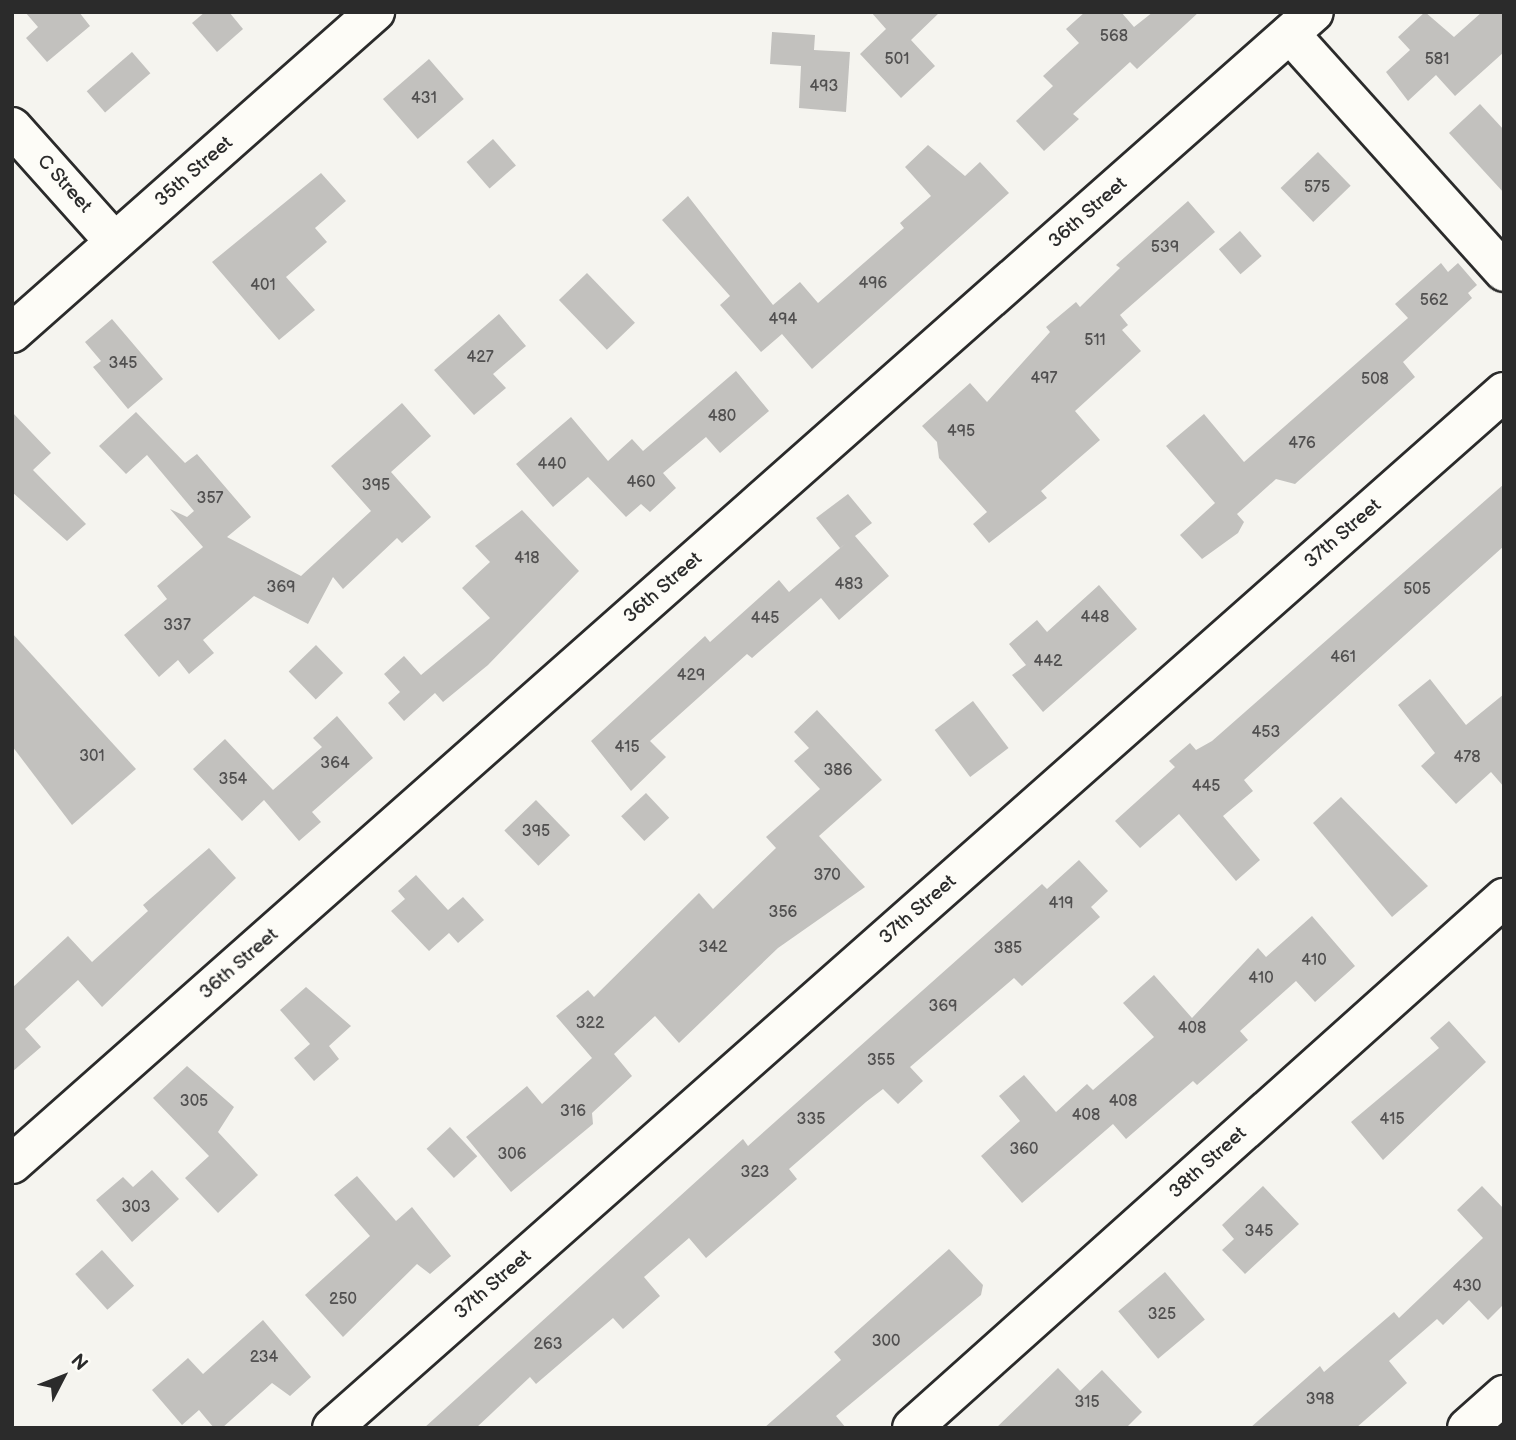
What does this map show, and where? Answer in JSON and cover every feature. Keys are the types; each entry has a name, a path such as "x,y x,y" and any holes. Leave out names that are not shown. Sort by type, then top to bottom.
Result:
{"street":[{"name":"35th Street","path":"12,333 375,12"},
{"path":"1302,23 1504,272"},
{"name":"36th Street","path":"12,1164 1302,23"},
{"name":"C Street","path":"12,127 115,242"},
{"name":"37th Street","path":"332,1428 1504,392"},
{"name":"38th Street","path":"912,1428 1504,898"},
{"path":"1467,1428 1504,1395"}],"building":[{"path":"25,12 79,12 90,26 47,62 26,38 38,27"},
{"path":"205,12 229,12 243,29 217,52 192,23"},
{"path":"871,12 940,12 911,40 935,66 901,98 860,54 886,29"},
{"path":"1085,12 1121,12 1134,27 1153,12 1199,12 1137,69 1130,62 1073,114 1079,119 1044,151 1016,121 1053,86 1043,76 1079,43 1066,29"},
{"path":"1425,12 1454,37 1482,12 1504,12 1504,52 1455,96 1436,75 1408,101 1386,72 1410,50 1398,37"},
{"path":"772,32 815,35 814,50 850,52 846,112 799,108 801,66 770,64"},
{"path":"132,52 150,73 105,112 87,91"},
{"path":"429,59 464,99 418,139 383,99"},
{"path":"1480,104 1504,130 1504,193 1449,133"},
{"path":"493,139 516,165 490,188 467,162"},
{"path":"928,145 965,176 980,162 1009,193 812,369 782,334 761,352 720,305 730,296 662,220 688,196 773,305 800,282 818,303 904,228 900,223 931,196 905,167"},
{"path":"1318,152 1351,186 1313,222 1281,188"},
{"path":"321,173 346,201 315,228 327,242 286,277 315,310 279,340 212,262"},
{"path":"1188,201 1215,232 1120,315 1128,325 1122,330 1141,351 1075,411 1100,440 1041,491 1047,498 989,543 973,524 987,512 939,458 937,442 922,426 970,383 987,402 1050,332 1046,327 1076,302 1080,307 1120,268 1116,265"},
{"path":"1240,231 1262,256 1241,274 1219,249"},
{"path":"1441,263 1448,272 1458,263 1477,285 1468,293 1472,298 1403,362 1415,377 1295,484 1276,479 1237,514 1244,522 1238,533 1202,559 1180,535 1215,503 1166,446 1204,414 1244,462 1408,318 1395,304"},
{"path":"587,273 635,323 607,350 559,300"},
{"path":"499,314 526,346 493,374 506,388 474,415 434,370"},
{"path":"112,319 163,379 128,409 93,367 101,361 85,342"},
{"path":"736,371 769,411 720,453 706,437 663,473 676,488 650,512 641,504 626,517 588,477 553,507 516,464 571,417 608,461 632,439 643,451"},
{"path":"402,403 431,436 391,472 431,517 402,543 397,538 343,589 333,577 308,624 254,596 203,640 214,653 189,674 178,660 159,677 124,635 167,599 157,586 203,547 170,509 187,517 194,511 147,455 126,474 99,446 136,412 185,463 197,454 251,517 227,537 301,576 371,511 331,466"},
{"path":"12,412 51,453 33,470 86,524 67,541 12,492"},
{"path":"1504,484 1504,546 1244,780 1253,791 1223,816 1260,860 1236,881 1179,814 1140,848 1115,821 1175,767 1169,761 1190,743 1196,750 1212,741"},
{"path":"848,494 872,523 855,536 889,576 839,620 821,598 752,658 747,654 650,741 666,757 631,791 591,741 705,636 710,642 779,580 789,592 846,543 840,548 816,518"},
{"path":"522,510 579,571 488,665 443,702 435,693 404,721 388,703 400,692 384,674 404,656 421,675 490,618 462,588 490,562 475,546"},
{"path":"1099,585 1137,629 1043,712 1012,675 1026,665 1009,644 1037,620 1047,632"},
{"path":"12,633 136,769 72,825 12,746"},
{"path":"316,645 343,673 316,699 289,671"},
{"path":"1430,679 1466,725 1504,694 1504,787 1491,772 1456,804 1421,766 1435,753 1398,705"},
{"path":"973,701 1009,748 970,777 935,730"},
{"path":"817,710 882,780 819,836 865,887 778,948 679,1043 655,1016 614,1054 632,1076 592,1113 593,1124 511,1192 466,1137 527,1086 542,1104 592,1058 556,1016 588,990 594,997 699,893 713,909 776,848 766,837 820,789 794,761 809,748 794,732"},
{"path":"337,716 373,758 312,812 321,822 299,841 264,800 242,821 193,769 225,739 273,790 322,747 313,738"},
{"path":"646,793 669,818 644,841 621,816"},
{"path":"1341,797 1428,886 1392,917 1313,823"},
{"path":"536,800 570,835 538,866 504,831"},
{"path":"209,848 236,878 102,1007 78,980 25,1029 41,1047 12,1072 12,988 68,936 92,962 148,911 143,905"},
{"path":"1079,860 1108,891 1091,907 1100,917 1022,986 1014,978 910,1067 923,1081 898,1104 883,1089 866,1102 789,1169 797,1179 706,1258 689,1238 644,1277 660,1296 623,1329 613,1318 536,1384 530,1377 476,1428 424,1428 743,1139 748,1146 1042,884 1047,889"},
{"path":"416,875 448,910 463,897 484,920 458,943 449,933 429,951 391,911 405,899 398,891"},
{"path":"1312,916 1355,966 1315,1002 1296,981 1240,1031 1248,1040 1197,1085 1193,1081 1126,1139 1113,1124 1022,1203 981,1156 1020,1121 999,1096 1024,1075 1056,1112 1087,1084 1093,1090 1154,1037 1123,1003 1154,975 1192,1018 1258,948 1266,957"},
{"path":"306,987 351,1026 329,1046 339,1059 314,1081 294,1058 310,1044 280,1010"},
{"path":"1449,1021 1486,1062 1383,1160 1351,1122 1439,1048 1430,1038"},
{"path":"187,1066 234,1107 218,1132 258,1175 218,1213 185,1178 209,1156 153,1098"},
{"path":"450,1127 477,1156 454,1178 427,1149"},
{"path":"152,1170 179,1199 132,1242 96,1200 123,1177 133,1187"},
{"path":"357,1176 396,1221 412,1207 451,1256 430,1274 417,1264 343,1337 305,1295 370,1236 334,1195"},
{"path":"1263,1186 1299,1224 1245,1274 1222,1250 1234,1239 1222,1225"},
{"path":"1482,1186 1504,1209 1504,1304 1488,1320 1469,1300 1443,1325 1437,1319 1389,1361 1407,1383 1356,1428 1250,1428 1320,1366 1324,1372 1394,1312 1399,1318 1483,1238 1457,1210"},
{"path":"949,1249 983,1285 981,1295 836,1416 846,1428 764,1428 841,1360 834,1352"},
{"path":"102,1250 134,1286 107,1310 75,1274"},
{"path":"1165,1272 1205,1319 1158,1359 1118,1311"},
{"path":"263,1320 311,1377 290,1396 272,1383 222,1428 214,1428 199,1410 182,1425 152,1390 188,1358 203,1374"},
{"path":"1058,1368 1080,1391 1102,1370 1142,1412 1126,1428 996,1428"}]}
